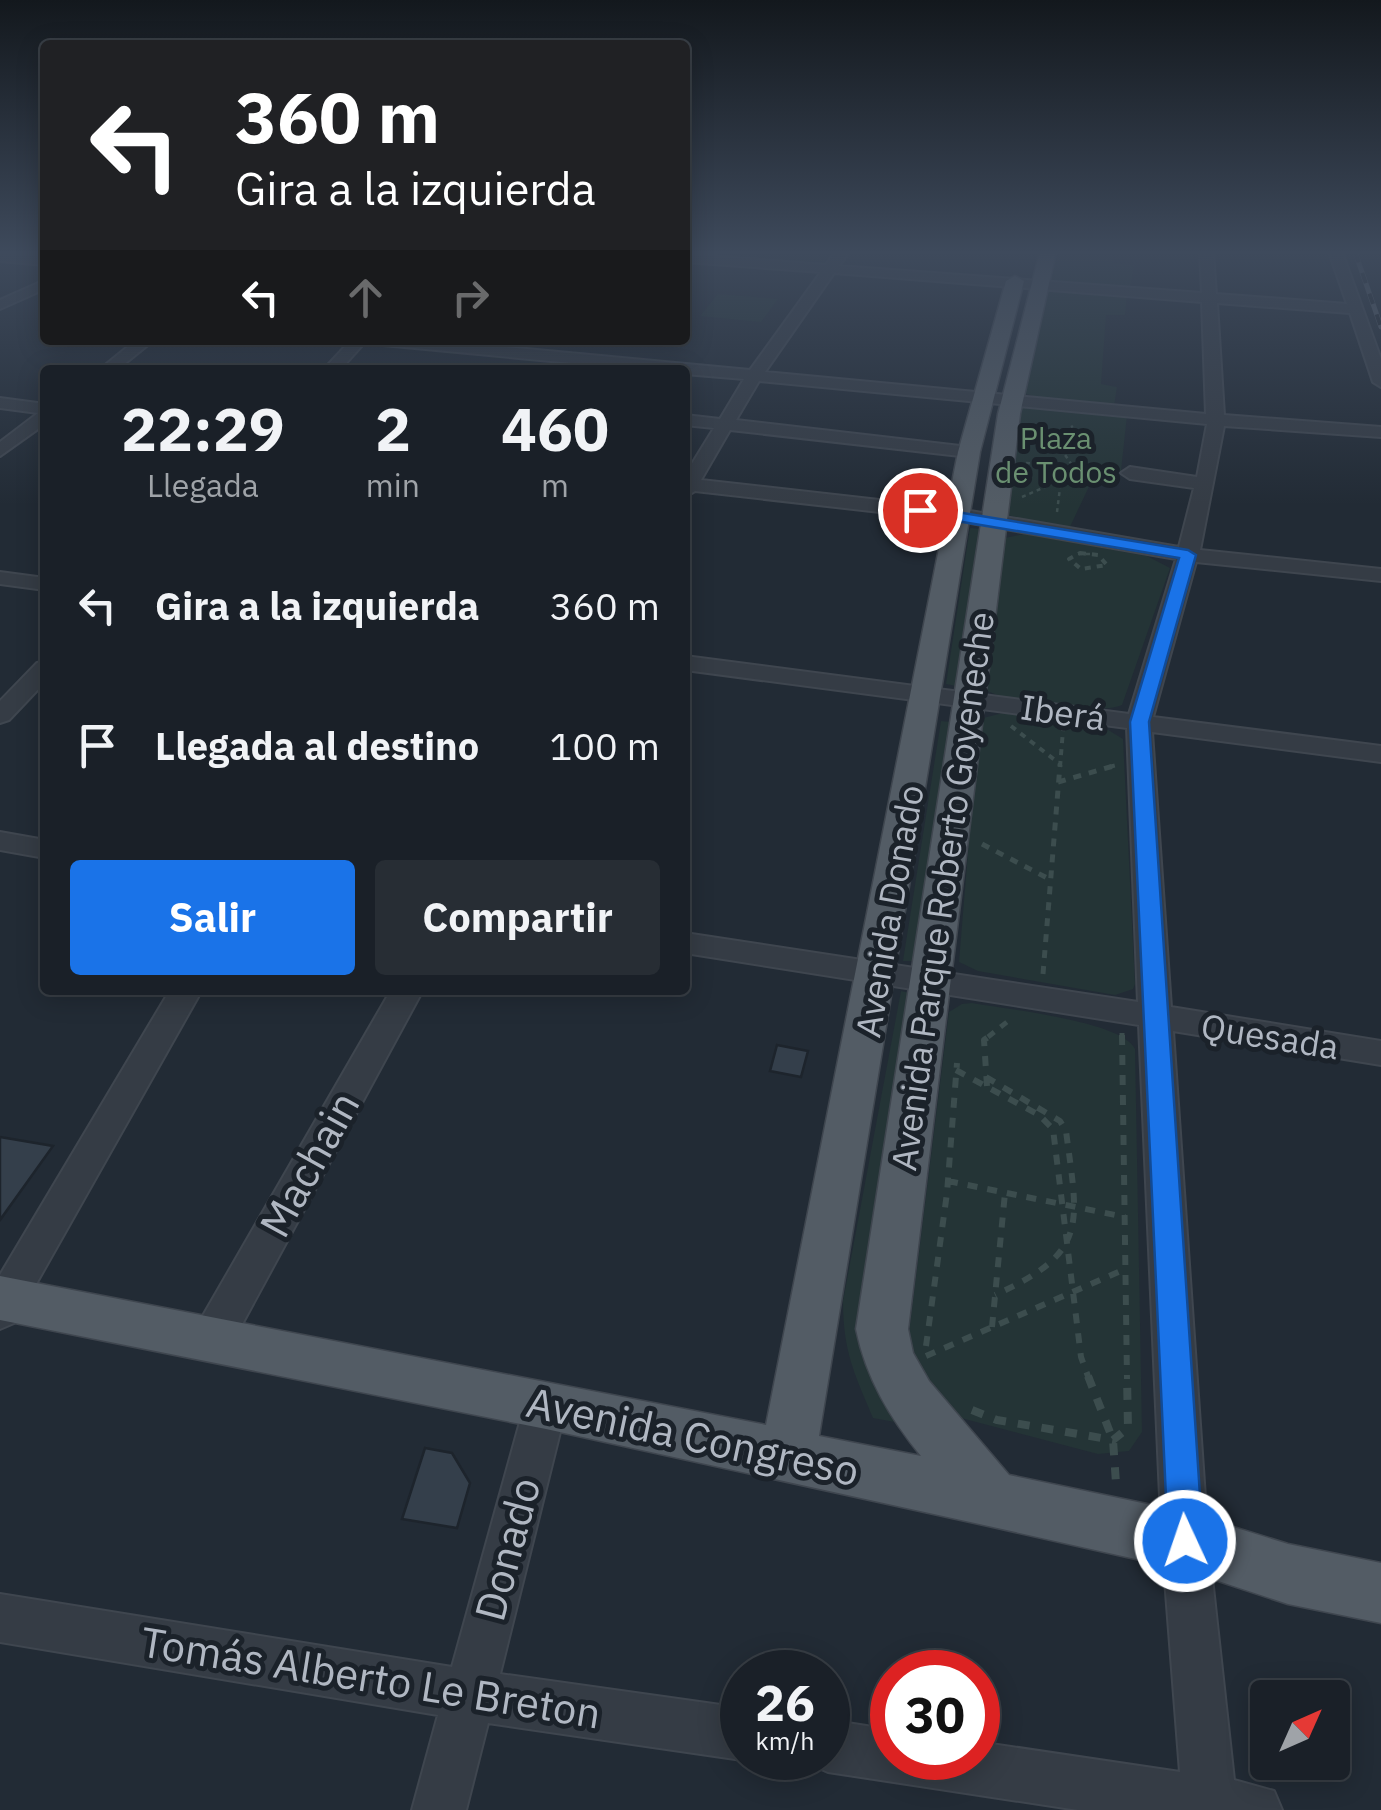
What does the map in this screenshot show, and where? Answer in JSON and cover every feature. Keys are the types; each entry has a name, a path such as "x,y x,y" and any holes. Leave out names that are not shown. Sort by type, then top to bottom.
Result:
{"main road":[{"name":"Avenida Donado","path":"788,1456 969,452 999,336"},
{"name":"Avenida Parque Roberto Goyeneche","path":"993,1499 906,1394 884,1347 882,1329 967,699 1011,400 1026,336"},
{"name":"Avenida Congreso","path":"2,1303 546,1404 1185,1541 1288,1574 1381,1594"}],"street":[{"path":"690,481 783,336"},
{"path":"1000,1772 1225,1807 1185,1541 1139,722 1188,555 1218,420 1213,336"},
{"path":"1365,336 1381,382"},
{"path":"113,365 139,345"},
{"path":"336,365 354,345"},
{"path":"420,345 591,365"},
{"path":"690,370 1381,432"},
{"path":"0,403 40,412"},
{"path":"0,450 40,417"},
{"path":"690,420 969,452"},
{"path":"1130,473 1204,484"},
{"path":"690,487 959,515 1188,555 1381,575"},
{"path":"0,578 40,583"},
{"name":"Iberá","path":"690,664 1381,754"},
{"path":"0,715 40,673"},
{"path":"0,841 40,848"},
{"name":"Quesada","path":"690,944 877,969 1041,1000 1381,1053"},
{"path":"2,1303 183,995"},
{"name":"Machain","path":"212,1339 404,995"},
{"name":"Donado","path":"439,1810 546,1404"},
{"name":"Tomás Alberto Le Breton","path":"0,1618 468,1695 720,1731"}],"path":[{"path":"1027,426 1050,439 1074,467"},
{"path":"1026,463 1130,473"},
{"path":"1019,498 1061,480 1074,467"},
{"path":"1054,533 1061,480"},
{"path":"1080,553 1098,555 1107,562 1095,570 1077,567 1069,559 1080,553"},
{"path":"986,1082 987,1035 1041,1000 1064,712"},
{"path":"1008,724 1060,764"},
{"path":"1058,782 1117,765"},
{"path":"979,843 1051,880"},
{"path":"956,1070 1060,1121 1066,1131 1077,1224 1068,1247 1026,1283 995,1295"},
{"path":"986,1082 1048,1120 1054,1138 1081,1357 1113,1440 1119,1527"},
{"path":"948,1181 1124,1217"},
{"path":"992,1328 1005,1193"},
{"path":"928,1371 924,1357 1125,1270"},
{"path":"965,1404 997,1420 1113,1440"}],"green space":[{"path":"1036,336 1104,336 1101,384 1117,387 1114,406 1024,393"},
{"name":"Plaza de Todos","path":"1018,408 1127,415 1121,471 1094,476 1068,531 1008,515"},
{"path":"970,528 982,529 956,686 946,684"},
{"path":"1024,534 1147,556 1170,568 1122,705 1094,709 1052,706 1012,699 985,689 1005,538"},
{"path":"1003,713 1105,728 1123,739 1133,989 1115,995 978,971 959,962 979,719"},
{"path":"941,721 951,722 919,961 903,961"},
{"path":"901,991 920,995 900,1423 873,1418 851,1361 843,1301"},
{"path":"972,1003 1086,1024 1126,1039 1135,1049 1142,1432 1129,1451 1098,1454 961,1418 934,1394 908,1341 949,1012"}],"building":[{"path":"777,1045 808,1051 801,1077 770,1071"},
{"path":"0,1137 53,1146 0,1220"},
{"path":"425,1448 452,1453 470,1483 457,1528 402,1519"}],"route":[{"path":"920,510 1188,555 1139,722 1185,1541"}]}
